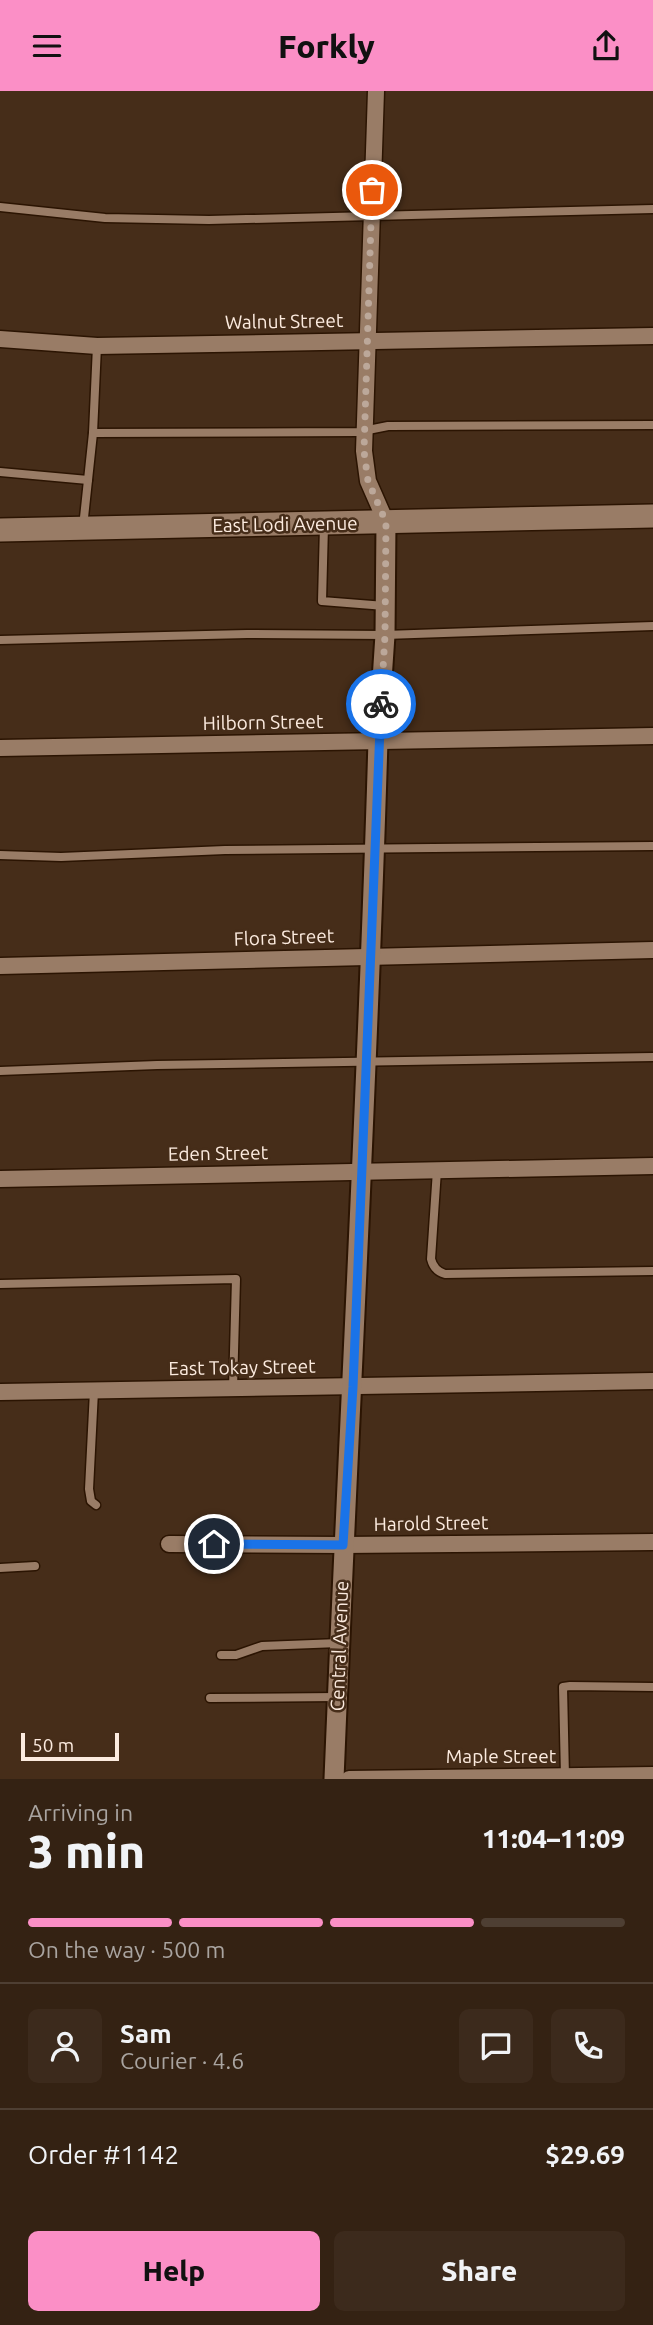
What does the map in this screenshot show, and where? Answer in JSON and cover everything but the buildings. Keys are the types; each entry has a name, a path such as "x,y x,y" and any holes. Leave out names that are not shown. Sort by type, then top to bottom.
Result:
{"main road":[{"name":"East Lodi Avenue","path":"0,530 653,516"}],"street":[{"name":"Central Avenue","path":"334,1779 343,1545 353,1387 378,740 385,635 386,522 368,481 364,451 376,91"},
{"name":"Walnut Street","path":"0,339 97,346 653,336"},
{"name":"Hilborn Street","path":"0,748 653,736"},
{"name":"Flora Street","path":"0,966 653,950"},
{"name":"Eden Street","path":"0,1179 653,1166"},
{"name":"East Tokay Street","path":"0,1392 653,1381"},
{"name":"Harold Street","path":"169,1544 653,1542"},
{"name":"Maple Street","path":"349,1779 653,1775"}],"lane":[{"path":"0,207 105,218 209,220 653,209"},
{"path":"83,528 93,433 97,346"},
{"path":"93,433 365,431 388,426 653,425"},
{"path":"0,472 88,480"},
{"path":"324,523 322,601 385,606"},
{"path":"0,640 247,634 385,635 653,626"},
{"path":"0,855 61,857 225,850 653,846"},
{"path":"0,1071 157,1065 653,1057"},
{"path":"437,1170 431,1259 439,1272 653,1271"},
{"path":"0,1284 236,1279 233,1388"},
{"path":"94,1391 89,1489 91,1501 96,1505"},
{"path":"0,1568 35,1566"},
{"path":"221,1655 236,1655 262,1646 339,1643"},
{"path":"565,1777 563,1687 653,1687"},
{"path":"210,1699 337,1697"}],"way so far":[{"path":"372,190 364,451 368,481 386,522 385,635 381,704"}],"route":[{"path":"214,1544 343,1545 353,1387 381,704"}]}
